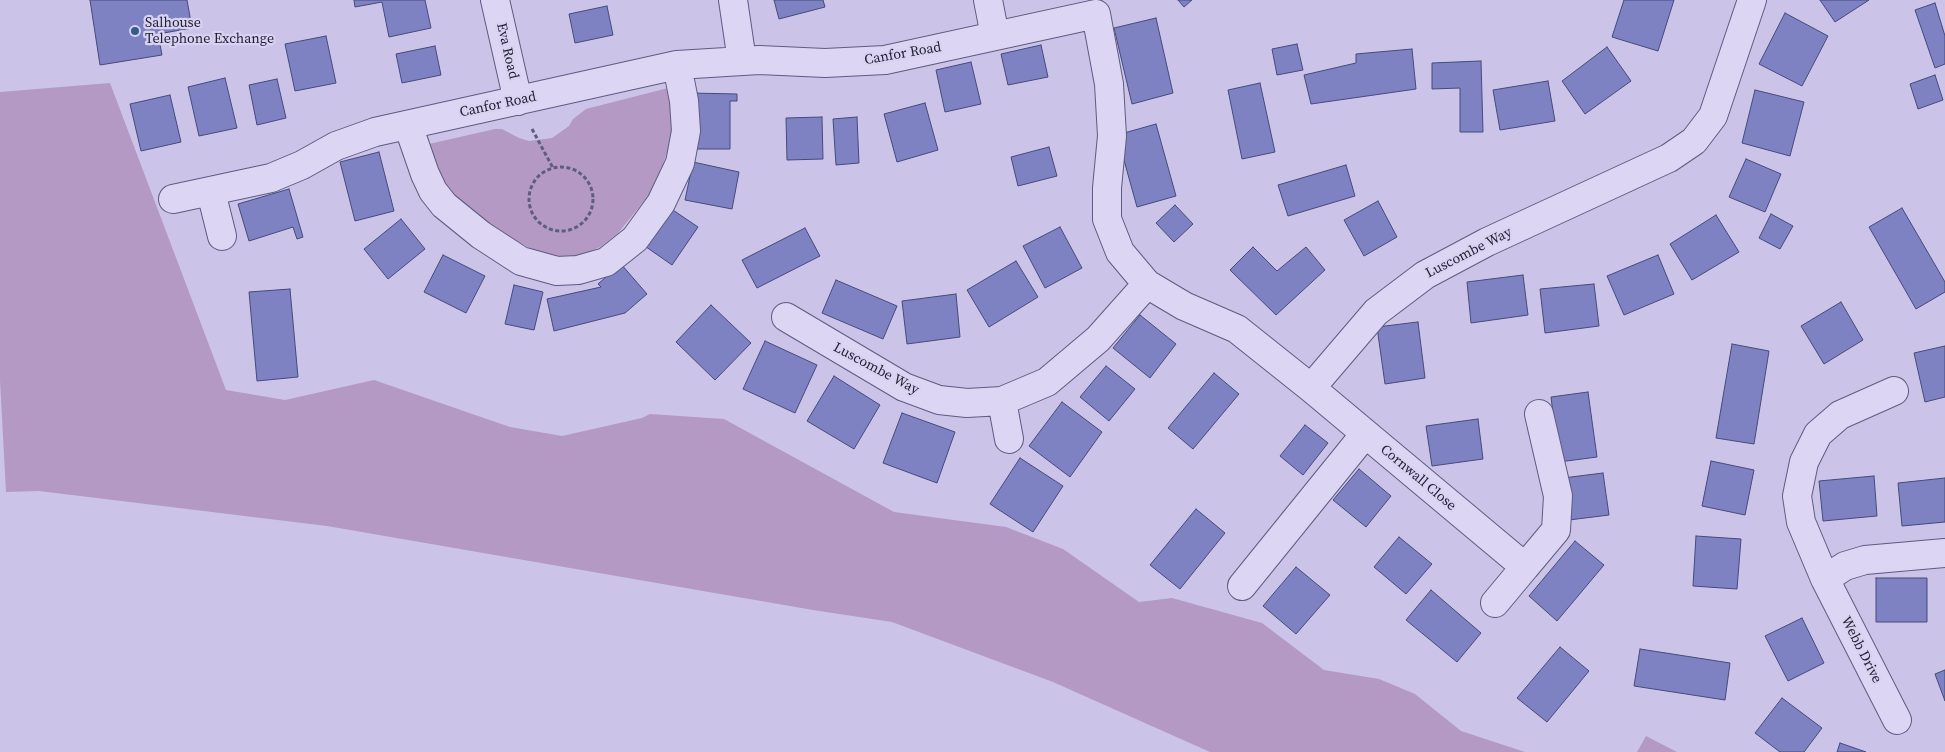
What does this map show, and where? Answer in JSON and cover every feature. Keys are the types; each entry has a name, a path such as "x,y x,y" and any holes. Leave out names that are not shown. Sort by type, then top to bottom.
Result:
{"street":[{"name":"Eva Road","path":"495,0 518,101"},
{"path":"733,0 742,61"},
{"path":"988,0 995,36"},
{"name":"Luscombe Way","path":"1311,388 1376,312 1425,275 1487,242 1669,158 1694,141 1712,116 1752,0"},
{"name":"Canfor Road","path":"173,199 271,178 336,146 375,132 677,65 742,61 825,63 885,60 995,36 1103,7"},
{"path":"1103,7 1112,136 1107,188 1107,219 1120,252 1147,284 1184,306 1237,329 1311,388"},
{"path":"408,125 425,174 433,191 444,205 481,235 521,260 557,271 578,270 606,262 635,239 662,203 680,163 686,131 684,101 677,65"},
{"path":"211,192 222,236"},
{"name":"Luscombe Way","path":"786,317 904,387 939,400 967,403 1002,401 1047,382 1098,339 1147,284"},
{"name":"Cornwall Close","path":"1311,388 1525,567"},
{"name":"Webb Drive","path":"1894,391 1840,415 1818,434 1804,462 1797,496 1801,522 1825,579 1897,720"},
{"path":"1002,401 1009,439"},
{"path":"1495,603 1556,530 1558,496 1539,414"},
{"path":"1242,586 1365,434"},
{"path":"1825,579 1845,566 1865,560 1945,554"}],"path":[{"path":"518,101 553,168"},
{"path":"566,167 578,172 587,180 593,192 593,204 588,217 580,226 568,231 555,231 544,227 534,218 530,207 529,195 533,182 542,173 553,168 566,167"}],"shaded area":[{"path":"110,83 226,390 285,400 374,380 510,427 562,436 642,418 650,414 724,419 894,512 1006,527 1063,549 1139,602 1172,598 1262,623 1324,670 1379,679 1415,694 1461,731 1525,752 1210,752 1053,682 892,622 327,526 39,491 6,492 0,380 0,92"},
{"path":"668,88 673,121 669,147 649,195 618,233 600,247 583,255 565,258 535,251 478,216 456,198 442,180 429,144 495,129 502,129 529,141 552,138 569,126 573,119 586,109"},
{"path":"1646,736 1677,752 1637,752"}],"building":[{"name":"Salhouse Telephone Exchange","path":"90,0 187,0 192,28 158,34 162,55 100,65"},
{"path":"354,0 425,0 431,28 389,37 382,2 355,7"},
{"path":"774,0 823,0 825,7 779,19"},
{"path":"1178,0 1192,0 1184,7"},
{"path":"1624,0 1674,0 1658,51 1612,37"},
{"path":"1820,0 1869,0 1835,22"},
{"path":"1935,3 1945,36 1945,64 1935,68 1915,10"},
{"path":"607,6 613,35 575,43 569,14"},
{"path":"1785,13 1828,36 1802,86 1759,64"},
{"path":"1156,18 1173,93 1132,104 1114,28"},
{"path":"326,36 336,83 295,91 285,44"},
{"path":"1297,44 1303,70 1277,75 1272,49"},
{"path":"1041,45 1048,77 1008,85 1001,54"},
{"path":"435,46 441,75 402,83 396,54"},
{"path":"1607,47 1631,81 1585,114 1562,81"},
{"path":"1412,49 1416,89 1311,104 1304,75 1356,63 1356,54"},
{"path":"1481,61 1483,132 1460,132 1460,88 1432,89 1432,63"},
{"path":"971,62 981,104 945,112 936,70"},
{"path":"1935,75 1943,100 1918,109 1910,84"},
{"path":"225,78 237,128 199,136 188,87"},
{"path":"277,79 286,118 257,125 249,85"},
{"path":"1548,81 1555,121 1500,130 1493,90"},
{"path":"1260,83 1275,152 1242,159 1228,90"},
{"path":"1755,90 1804,102 1790,156 1742,143"},
{"path":"690,93 737,94 737,101 730,101 730,149 690,149"},
{"path":"170,95 181,142 141,151 130,104"},
{"path":"925,103 938,150 897,162 884,114"},
{"path":"822,117 823,159 787,160 786,118"},
{"path":"857,117 859,163 836,165 833,119"},
{"path":"1156,124 1176,196 1137,207 1117,135"},
{"path":"1049,147 1057,176 1018,186 1011,157"},
{"path":"379,152 394,211 355,221 340,162"},
{"path":"1746,159 1781,174 1765,212 1729,197"},
{"path":"693,162 739,172 732,209 685,200"},
{"path":"1346,165 1355,196 1288,216 1278,185"},
{"path":"289,189 303,237 297,239 293,227 249,241 238,204"},
{"path":"1378,201 1397,237 1364,256 1344,220"},
{"path":"664,204 698,227 672,265 639,242"},
{"path":"1175,205 1193,224 1174,242 1156,223"},
{"path":"1902,208 1945,282 1945,292 1916,309 1869,227"},
{"path":"1771,214 1793,226 1780,249 1759,238"},
{"path":"1716,215 1739,252 1692,280 1670,244"},
{"path":"401,219 425,249 388,279 364,249"},
{"path":"1060,227 1082,268 1045,288 1023,246"},
{"path":"805,228 820,256 757,288 742,260"},
{"path":"1253,247 1277,271 1306,247 1325,270 1276,315 1230,270"},
{"path":"443,255 485,276 466,313 424,292"},
{"path":"1658,255 1674,294 1624,315 1607,276"},
{"path":"1016,261 1038,297 989,327 967,290"},
{"path":"621,264 647,294 625,313 554,331 547,299 601,287 598,284"},
{"path":"1523,275 1528,315 1471,323 1467,282"},
{"path":"836,280 897,306 883,339 822,313"},
{"path":"1594,284 1599,326 1545,333 1540,289"},
{"path":"514,285 543,292 534,330 505,324"},
{"path":"290,289 298,377 257,381 249,292"},
{"path":"956,294 960,337 907,344 902,301"},
{"path":"1841,302 1863,340 1824,364 1801,326"},
{"path":"711,305 751,343 715,380 676,342"},
{"path":"1140,315 1176,344 1150,378 1113,348"},
{"path":"1418,322 1425,378 1385,384 1377,327"},
{"path":"765,341 817,365 795,413 743,389"},
{"path":"1732,344 1769,351 1754,444 1716,438"},
{"path":"1945,346 1945,397 1925,402 1914,353"},
{"path":"1106,366 1135,389 1109,421 1080,397"},
{"path":"1214,373 1239,394 1193,449 1168,428"},
{"path":"834,376 880,405 854,449 807,421"},
{"path":"1588,392 1597,457 1559,462 1551,397"},
{"path":"1062,402 1102,432 1070,477 1029,446"},
{"path":"902,413 955,432 937,483 883,463"},
{"path":"1478,419 1483,459 1432,466 1426,426"},
{"path":"1305,425 1328,443 1303,475 1280,456"},
{"path":"1020,458 1063,486 1033,532 990,504"},
{"path":"1711,461 1754,470 1745,515 1702,506"},
{"path":"1359,469 1391,496 1366,527 1333,500"},
{"path":"1603,473 1609,515 1569,520 1563,478"},
{"path":"1874,476 1877,516 1823,521 1819,481"},
{"path":"1945,478 1945,522 1902,526 1898,483"},
{"path":"1196,509 1225,533 1180,589 1150,565"},
{"path":"1696,536 1741,539 1737,589 1693,586"},
{"path":"1399,537 1432,564 1406,594 1374,567"},
{"path":"1575,541 1604,565 1557,621 1529,596"},
{"path":"1296,567 1330,595 1296,634 1263,606"},
{"path":"1876,578 1927,578 1927,622 1876,622"},
{"path":"1431,590 1481,633 1457,662 1406,620"},
{"path":"1802,618 1824,663 1788,681 1765,636"},
{"path":"1560,647 1589,671 1547,722 1517,698"},
{"path":"1640,649 1730,663 1725,700 1634,686"},
{"path":"1945,670 1945,701 1935,674"},
{"path":"1782,698 1822,728 1804,752 1780,752 1755,733"},
{"path":"1840,743 1866,752 1837,752"}],"place":[{"name":"Salhouse Telephone Exchange","path":"135,31"}]}
